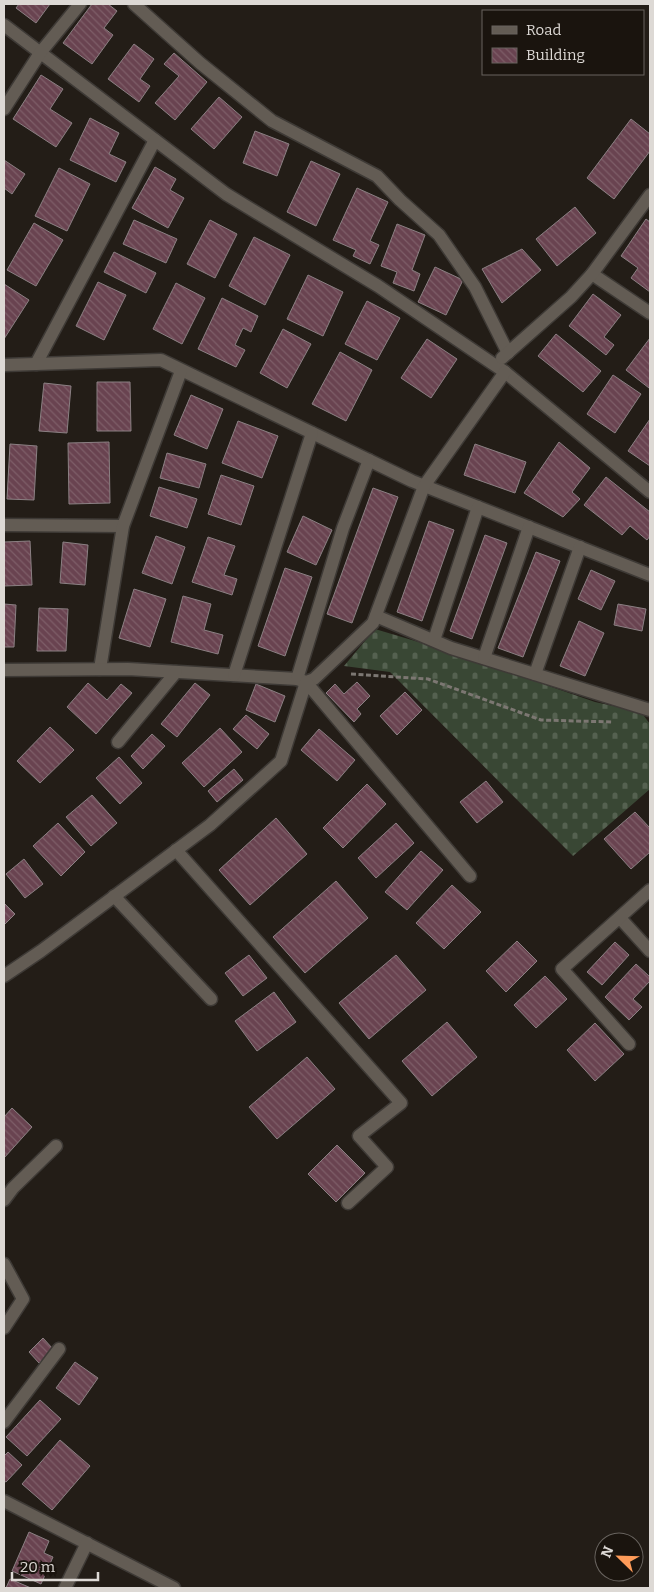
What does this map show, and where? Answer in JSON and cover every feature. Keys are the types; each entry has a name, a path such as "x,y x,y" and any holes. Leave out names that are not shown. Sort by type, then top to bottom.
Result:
{"street":[{"path":"4,109 40,53 80,4"},
{"path":"134,4 200,63 272,121 377,176 400,200 439,235 474,287 508,353"},
{"path":"4,25 226,194 378,286 500,368 650,492"},
{"path":"36,364 155,140"},
{"path":"4,670 100,669 234,675 301,681 314,679 373,623 424,486 508,353 570,297 592,274 650,195"},
{"path":"592,274 650,313"},
{"path":"4,365 160,360 424,486 650,575"},
{"path":"100,669 123,526 182,370"},
{"path":"234,675 312,433"},
{"path":"4,976 41,951 210,824 281,761 343,528 369,460"},
{"path":"434,640 478,507"},
{"path":"4,525 123,526"},
{"path":"484,658 529,527"},
{"path":"535,674 580,548"},
{"path":"376,616 484,658 650,710"},
{"path":"118,742 176,672"},
{"path":"301,681 470,876"},
{"path":"176,850 401,1103 359,1136 388,1166 348,1203"},
{"path":"630,1044 562,969 650,890"},
{"path":"114,896 211,999"},
{"path":"620,918 650,951"},
{"path":"4,1200 8,1184 56,1146"},
{"path":"4,1264 22,1299 4,1328"},
{"path":"4,1422 59,1349"},
{"path":"4,1501 174,1588"},
{"path":"65,1588 87,1543"}],"path":[{"path":"324,670 345,674 428,679 541,720 615,722"}],"green space":[{"path":"375,629 442,649 595,702 641,712 650,724 650,789 573,856 390,672 344,666"}],"building":[{"path":"19,4 50,4 36,23 16,8"},
{"path":"92,4 108,4 117,11 104,28 113,35 92,64 63,43"},
{"path":"134,44 154,59 140,79 150,86 139,102 108,79"},
{"path":"174,53 207,82 175,120 155,103 179,76 164,64"},
{"path":"41,75 63,89 50,109 72,123 56,147 13,119"},
{"path":"219,97 242,117 214,149 191,129"},
{"path":"90,118 119,133 109,154 126,162 116,182 70,160"},
{"path":"631,119 650,134 650,151 614,199 587,178"},
{"path":"255,131 289,144 277,176 243,163"},
{"path":"4,160 25,174 12,194 4,188"},
{"path":"311,161 340,174 316,226 287,212"},
{"path":"155,167 176,179 170,190 184,198 168,228 132,208"},
{"path":"59,168 90,184 67,231 35,216"},
{"path":"357,188 388,202 370,241 379,245 370,264 353,256 356,250 333,240"},
{"path":"575,207 596,233 557,266 536,239"},
{"path":"646,219 650,222 650,292 631,278 638,268 621,256"},
{"path":"134,220 177,239 166,263 123,244"},
{"path":"210,220 237,234 215,278 187,264"},
{"path":"34,223 63,240 36,286 7,270"},
{"path":"397,224 425,235 412,270 420,274 414,291 393,283 397,272 381,266"},
{"path":"254,237 290,255 265,305 229,286"},
{"path":"522,249 541,270 502,303 482,269"},
{"path":"114,252 156,273 146,293 104,272"},
{"path":"435,267 463,280 446,315 418,302"},
{"path":"308,275 343,292 323,336 287,319"},
{"path":"98,282 126,295 104,340 76,326"},
{"path":"176,283 205,298 182,344 153,329"},
{"path":"4,284 29,300 4,339"},
{"path":"593,294 621,315 604,337 614,345 606,355 569,326"},
{"path":"222,298 258,316 251,332 243,328 235,345 245,350 236,367 198,349"},
{"path":"367,301 400,318 377,360 345,344"},
{"path":"283,329 311,344 287,388 260,373"},
{"path":"556,334 601,371 583,392 538,356"},
{"path":"650,338 650,386 649,388 626,370"},
{"path":"427,339 457,359 431,398 401,378"},
{"path":"340,352 372,370 346,421 312,404"},
{"path":"613,375 641,394 615,433 587,414"},
{"path":"97,382 130,382 131,431 97,431"},
{"path":"44,383 71,386 67,433 39,431"},
{"path":"191,395 223,409 207,449 174,435"},
{"path":"650,419 650,466 628,451"},
{"path":"238,421 278,436 262,478 222,463"},
{"path":"109,442 110,503 69,504 68,443"},
{"path":"559,442 590,468 572,492 580,499 563,517 524,493"},
{"path":"10,444 37,446 34,500 7,499"},
{"path":"475,444 526,462 515,493 464,475"},
{"path":"167,453 206,464 199,488 160,478"},
{"path":"221,475 254,486 241,525 208,514"},
{"path":"606,477 650,512 650,536 647,540 630,526 622,535 584,505"},
{"path":"159,487 197,499 187,528 150,516"},
{"path":"373,488 398,497 352,623 327,614"},
{"path":"303,516 332,530 316,565 287,552"},
{"path":"429,521 454,530 422,621 397,612"},
{"path":"485,535 507,543 472,639 450,631"},
{"path":"156,536 185,547 172,584 142,573"},
{"path":"208,537 235,546 224,575 237,579 232,595 192,582"},
{"path":"30,541 32,585 4,586 4,542"},
{"path":"63,542 88,545 85,585 60,583"},
{"path":"536,552 560,561 523,657 498,648"},
{"path":"285,568 312,577 285,656 258,646"},
{"path":"591,570 615,581 601,610 578,599"},
{"path":"134,589 166,599 150,647 119,638"},
{"path":"183,596 211,604 204,630 223,635 218,654 171,642"},
{"path":"4,604 16,605 14,647 4,647"},
{"path":"618,604 646,609 642,631 614,625"},
{"path":"39,608 68,609 66,651 37,651"},
{"path":"579,621 604,633 585,676 560,666"},
{"path":"357,682 370,696 357,709 361,714 354,722 326,693 335,684 344,694"},
{"path":"88,683 107,700 121,684 132,693 96,734 67,707"},
{"path":"195,683 210,695 177,737 161,724"},
{"path":"256,684 285,696 275,722 246,710"},
{"path":"405,692 422,710 397,735 380,716"},
{"path":"246,715 269,734 257,749 233,729"},
{"path":"50,727 74,750 40,783 17,761"},
{"path":"220,728 242,752 204,787 182,763"},
{"path":"319,729 355,760 337,781 301,750"},
{"path":"152,734 165,746 143,769 131,756"},
{"path":"119,757 142,783 120,804 96,778"},
{"path":"234,769 243,780 217,802 208,791"},
{"path":"486,781 503,802 477,823 460,802"},
{"path":"367,784 386,804 343,848 323,828"},
{"path":"92,795 117,823 91,846 66,817"},
{"path":"635,812 650,828 650,852 631,869 604,839"},
{"path":"276,818 307,854 250,905 219,870"},
{"path":"58,823 85,852 61,876 33,846"},
{"path":"396,823 414,843 376,878 358,858"},
{"path":"421,851 443,870 407,910 385,892"},
{"path":"24,859 43,884 25,898 6,874"},
{"path":"336,881 368,918 305,973 273,937"},
{"path":"452,885 481,912 444,949 416,923"},
{"path":"4,903 15,914 4,925"},
{"path":"517,941 537,961 506,992 486,971"},
{"path":"615,942 629,955 602,985 587,972"},
{"path":"249,955 267,978 243,996 225,973"},
{"path":"396,955 426,990 369,1039 339,1003"},
{"path":"636,964 650,977 650,981 633,999 642,1007 629,1020 605,997"},
{"path":"545,976 567,999 536,1028 514,1005"},
{"path":"274,992 296,1022 257,1051 235,1021"},
{"path":"447,1022 477,1057 432,1096 402,1061"},
{"path":"595,1023 624,1054 595,1081 567,1050"},
{"path":"307,1057 335,1089 277,1139 249,1107"},
{"path":"12,1108 32,1127 4,1158 4,1117"},
{"path":"337,1145 365,1173 336,1202 308,1174"},
{"path":"43,1338 53,1349 39,1363 29,1352"},
{"path":"75,1362 98,1378 79,1405 56,1388"},
{"path":"40,1400 61,1419 27,1456 6,1437"},
{"path":"60,1440 90,1466 52,1510 22,1484"},
{"path":"8,1452 22,1465 6,1482 4,1481 4,1456"},
{"path":"29,1532 49,1541 44,1553 53,1557 41,1584 12,1571"},
{"path":"10,1579 31,1588 6,1588"}]}
